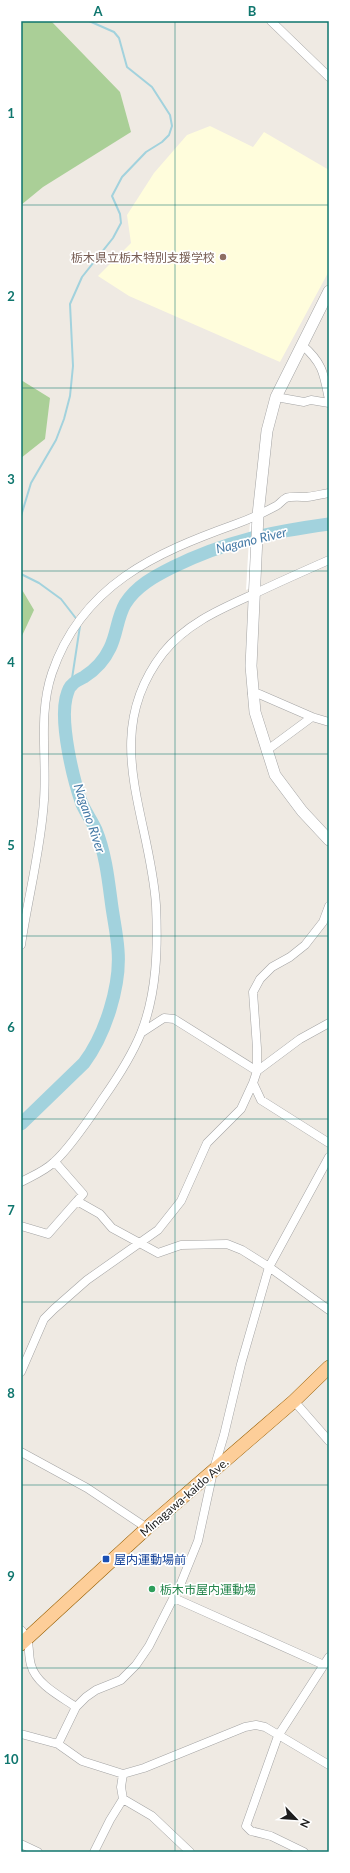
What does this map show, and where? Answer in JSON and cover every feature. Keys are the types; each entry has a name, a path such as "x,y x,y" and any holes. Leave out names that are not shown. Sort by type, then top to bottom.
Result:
{"main road":[{"name":"Minagawa-kaido Ave.","path":"23,1637 294,1401 329,1367"}],"street":[{"path":"271,21 329,77"},
{"path":"329,291 276,398 269,419 263,450 258,518 251,666 252,693 257,718 266,751 275,775 302,811 329,840"},
{"path":"276,398 304,402 311,400 329,401 325,374 312,354 302,345"},
{"path":"21,945 27,902 39,848 44,800 44,715 51,674 60,653 83,615 98,598 118,580 168,551 205,534 258,518 286,498 329,493"},
{"path":"21,1182 55,1162 90,1117 115,1081 141,1032 148,1012 154,980 156,904 149,859 133,779 131,726 135,708 144,686 154,668 175,640 205,617 254,590 329,560"},
{"path":"252,693 258,694 312,717 329,722"},
{"path":"266,751 312,717"},
{"path":"21,1372 44,1319 54,1308 87,1280 158,1230 181,1201 207,1143 241,1109 253,1083 257,1071 256,1022 253,992 260,979 272,967 290,957 305,945 323,922 329,906"},
{"path":"141,1032 164,1018 174,1019 257,1071"},
{"path":"257,1071 300,1039 329,1023"},
{"path":"253,1083 260,1100 329,1143"},
{"path":"58,1744 76,1707 96,1690 121,1680 136,1665 149,1646 174,1598 198,1541 213,1472 241,1364 269,1267 329,1157"},
{"path":"21,1226 48,1234 83,1194 55,1162"},
{"path":"77,1201 100,1214 112,1228 158,1253 181,1245 227,1244 242,1250 269,1267 329,1310"},
{"path":"294,1401 329,1441"},
{"path":"21,1452 87,1488 147,1528"},
{"path":"174,1598 324,1665"},
{"path":"23,1637 31,1666 43,1684 76,1707"},
{"path":"304,1852 271,1836 251,1831 246,1826 278,1736 329,1657"},
{"path":"21,1734 58,1744 82,1761 123,1774 144,1768 245,1727 256,1725 265,1727 329,1765"},
{"path":"94,1852 122,1799 120,1787 123,1774"},
{"path":"122,1799 152,1816 190,1852"},
{"path":"21,1844 38,1852"}],"shaded area":[{"name":"栃木県立栃木特別支援学校","path":"210,126 253,147 264,132 329,170 329,271 280,362 129,296 98,276 131,243 127,215 154,173 187,135"}],"green space":[{"path":"21,21 51,21 120,92 131,132 43,187 21,205"},
{"path":"21,380 50,398 45,439 21,458"},
{"path":"21,588 34,610 21,638"}],"pier":[{"path":"262,519 259,584 246,590 250,522"}],"waterway":[{"path":"21,516 31,483 56,440 64,419 70,396 73,366 70,304 82,277 113,238 121,223 120,214 112,196 122,177 146,152 162,142 169,135 172,126 170,115 152,87 127,67 119,38 114,32 89,21"},
{"name":"Nagano River","path":"21,1124 84,1063 92,1052 99,1039 110,1010 117,979 117,944 104,856 96,830 82,804 68,751 65,709 69,689 74,683 99,665 108,653 125,604 140,587 153,578 193,558 230,544 268,534 329,524"},
{"path":"21,574 39,583 61,599 78,621"},
{"path":"71,685 80,626"}],"place":[{"name":"栃木県立栃木特別支援学校","path":"223,257"},
{"name":"屋内運動場前","path":"106,1559"},
{"name":"栃木市屋内運動場","path":"152,1589"}]}
